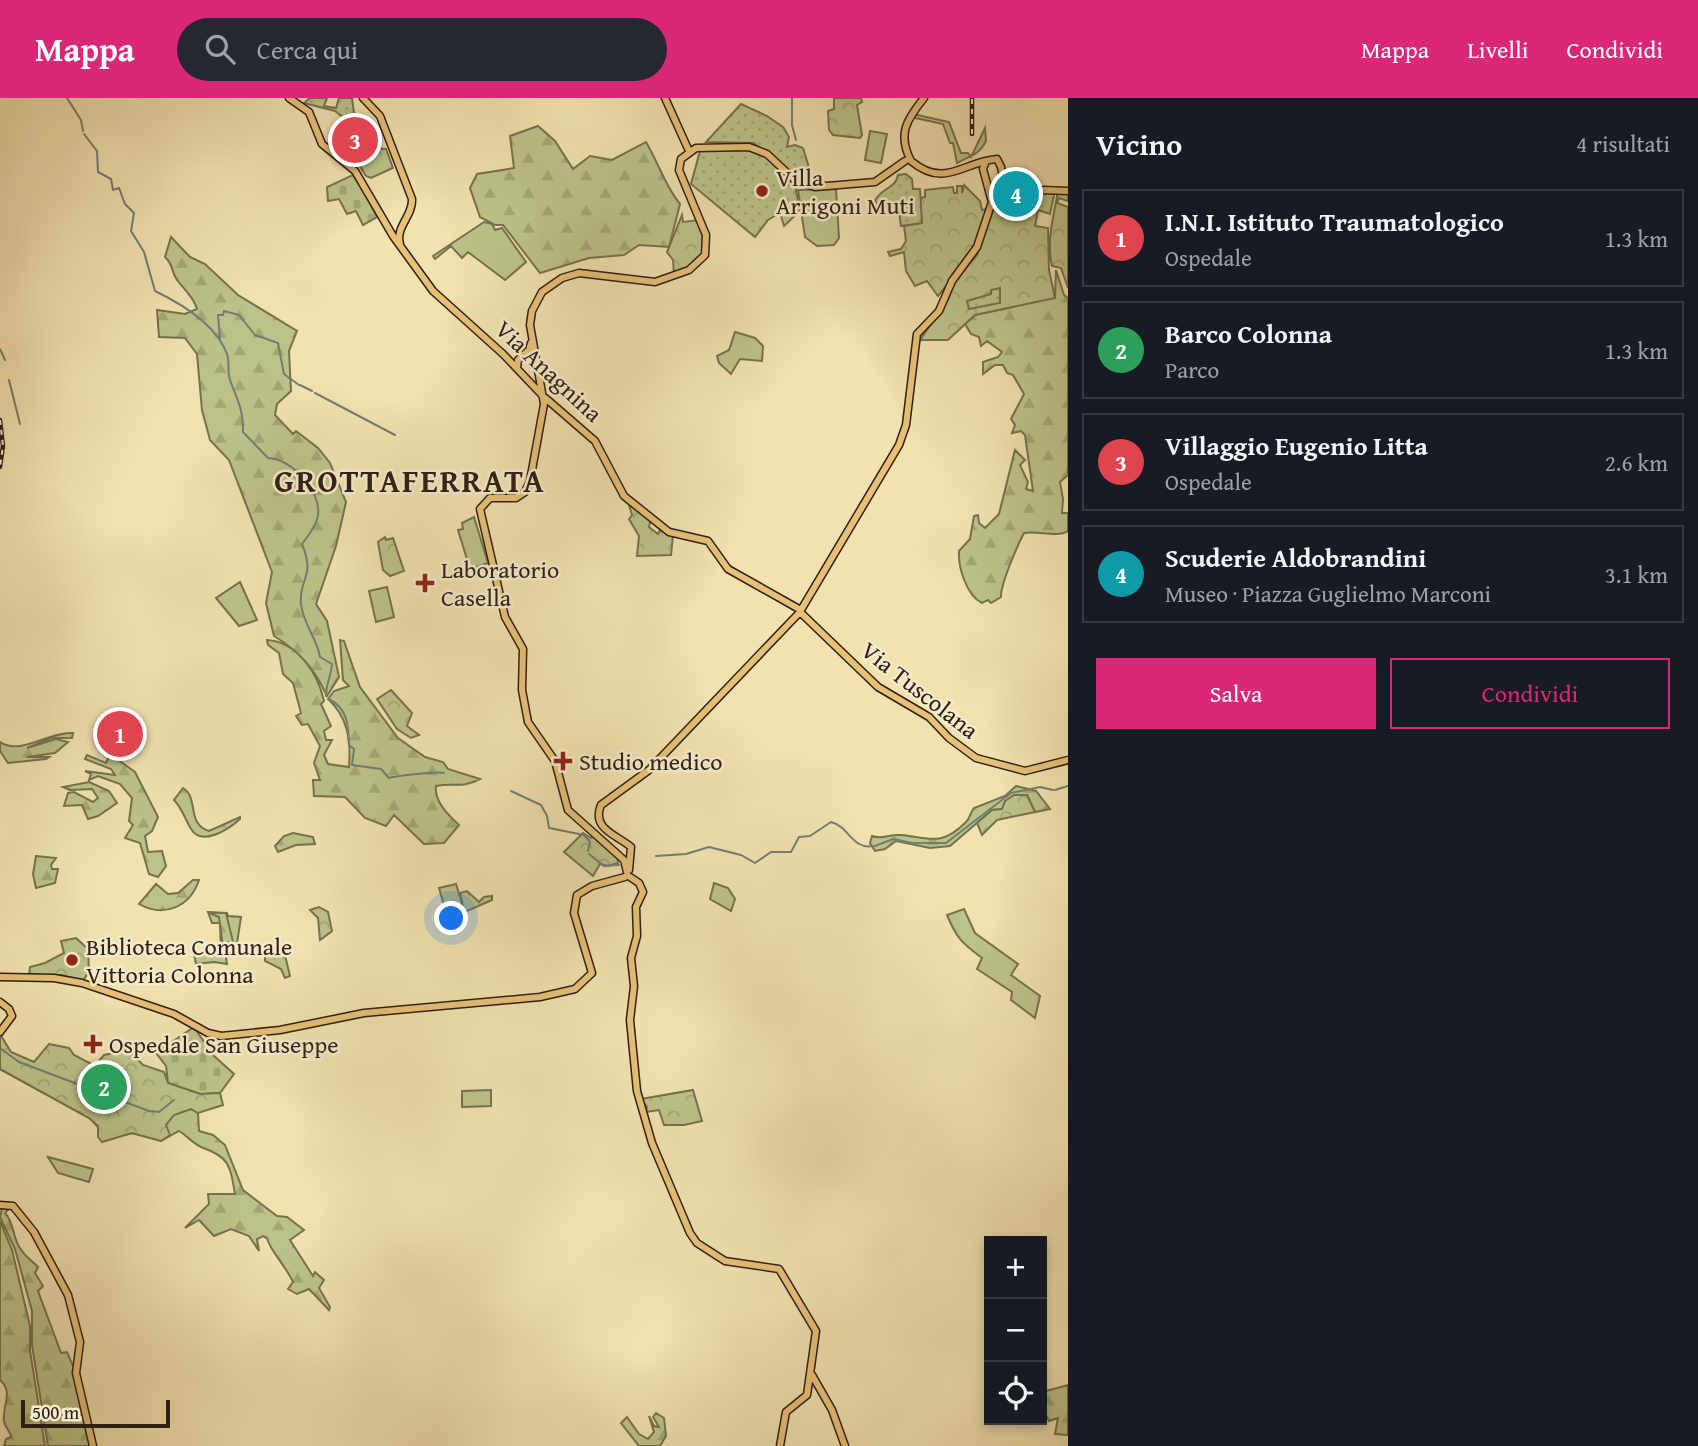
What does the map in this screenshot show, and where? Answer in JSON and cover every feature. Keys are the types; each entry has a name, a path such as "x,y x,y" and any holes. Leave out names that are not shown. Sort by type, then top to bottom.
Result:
{"main road":[{"name":"Via Anagnina","path":"289,98 309,112 322,144 355,171 404,252 436,295 595,441 615,483 628,501 669,532 708,541 728,569 799,611"},
{"path":"363,98 380,116 412,199 410,212 396,237"},
{"path":"665,98 691,149"},
{"path":"907,162 902,124 923,98"},
{"path":"517,370 516,364 528,354 532,342 530,325 537,300 542,292 562,278 585,273 650,282 689,270 700,262 706,251 706,235 681,180 678,164 691,149 754,148 767,154 801,183 812,187 876,182 894,167 907,162 936,174 954,173 998,159 1006,199 1018,209 1043,190 1068,191"},
{"path":"628,875 631,847 603,827 598,817 599,807 649,769 799,611 900,445 906,425 917,334 939,311 952,281 977,247 992,202 984,169 986,161"},
{"path":"907,162 937,177 976,167 984,169"},
{"path":"987,177 1003,174"},
{"path":"992,202 1006,199"},
{"path":"503,354 510,358 528,354"},
{"path":"528,354 540,390 542,426 525,492 510,500 488,498 480,507 502,607 508,624 521,643 524,657 522,690 527,720 555,762 568,810 624,860 628,875 638,882 643,892 636,905 637,936 631,959 634,987 630,1018 636,1080 652,1143 691,1235 717,1257 780,1270 816,1331 807,1396 786,1412 780,1446"},
{"name":"Via Tuscolana","path":"799,611 885,692 929,717 949,738 981,761 1025,771 1068,760"},
{"path":"0,977 54,978 81,982 174,1014 208,1033 221,1036 280,1030 363,1013 508,1002 576,989 588,980 593,968 574,913 575,898 589,887 628,875"},
{"path":"0,1002 9,1009 12,1017 0,1031"},
{"path":"0,1205 13,1206 24,1217 67,1293 80,1342 76,1373 93,1446"},
{"path":"812,1375 832,1410 845,1446"}],"green space":[{"path":"310,98 327,98 324,106 336,108 339,98 352,98 354,113 349,122 335,111 304,103"},
{"path":"834,98 861,98 862,102 857,105 862,135 860,138 833,135 829,130 828,111 834,109"},
{"path":"741,104 783,127 789,137 787,147 795,145 803,148 814,184 800,181 754,143 706,142"},
{"path":"913,114 949,122 961,153 971,156 957,163 953,143 950,143 943,124 911,117"},
{"path":"538,126 555,141 573,169 590,156 612,160 646,142 680,204 669,247 639,245 624,255 589,258 540,273 503,225 495,225 480,217 470,188 477,174 514,168 510,136"},
{"path":"985,128 986,141 972,156"},
{"path":"870,131 887,134 881,163 865,160"},
{"path":"366,139 374,148 386,149 393,168 371,178 366,176 351,153"},
{"name":"Villa Arrigoni Muti","path":"746,148 765,156 795,185 800,211 784,226 780,213 768,220 755,237 691,184 700,151"},
{"path":"355,174 377,217 363,225 356,211 347,214 339,199 328,201 327,187"},
{"path":"906,174 912,179 913,189 920,189 922,223 901,226 899,211 882,213 875,201 880,193 897,180 898,175"},
{"path":"964,185 980,201 982,210 988,209 975,249 938,296 927,281 915,286 906,271 904,252 890,256 888,252 901,249 906,241 904,226 922,223 919,198 925,197 925,190 953,187 954,193 957,193 957,186 962,186 962,193"},
{"path":"836,189 839,238 834,245 817,246 805,237 798,190"},
{"path":"1055,190 1050,214 1038,210 1035,226 1048,228 1049,270 1055,298 975,315 948,340 920,340 949,298 951,286 977,255 993,206 1005,203 1016,210 1039,193"},
{"path":"1058,190 1068,192 1068,201 1059,198 1057,203 1068,207 1068,288 1061,268 1052,266 1050,256 1051,228"},
{"path":"682,215 683,222 699,220 704,247 698,260 674,274 673,260 667,252"},
{"path":"484,222 492,224 495,230 502,228 526,262 505,280 468,252 462,258 451,246 435,259 433,256"},
{"path":"171,237 190,257 205,264 238,295 297,331 289,351 291,391 277,404 275,415 293,434 296,431 318,448 330,463 346,502 336,546 316,604 327,621 339,677 327,696 305,662 274,636 266,603 272,572 229,460 210,440 202,410 197,354 185,338 159,337 157,310 185,314 197,309 165,257"},
{"path":"1056,270 1064,295 1068,298 1068,475 1060,482 1062,513 1068,513 1068,531 1058,534 1024,533 1006,575 1001,597 991,603 988,600 982,603 964,581 959,551 970,539 974,516 978,515 979,523 985,528 999,514 1015,450 1025,460 1020,465 1028,482 1026,489 1033,491 1025,435 1021,431 1012,433 1015,425 1011,419 1024,394 1013,375 1007,373 1003,365 995,365 983,374 983,362 998,357 1002,352 987,341 981,346 979,337 971,334 965,324 975,315 1055,297"},
{"path":"1000,288 1000,303 969,309 967,301 991,294 991,290"},
{"path":"735,332 755,338 763,346 762,361 740,359 731,374 719,363 717,356 729,350"},
{"path":"629,505 651,519 649,527 658,534 661,528 673,535 671,555 637,556 639,536 629,519 632,515"},
{"path":"474,517 488,563 470,569 458,530 463,529 462,523"},
{"path":"385,537 386,540 393,538 404,571 390,576 383,570 378,542"},
{"path":"240,582 257,620 239,626 216,598"},
{"path":"387,587 394,617 376,622 369,591"},
{"path":"267,640 278,642 297,653 317,680 324,701 321,704 331,726 324,731 326,740 332,740 324,755 328,764 349,767 347,730 340,713 328,699 334,691 349,686 343,680 340,640 344,641 360,687 398,738 425,757 443,762 448,769 480,779 462,785 436,786 439,802 459,825 444,843 424,844 394,815 386,826 365,818 345,797 314,796 313,780 320,780 314,763 320,746 308,724 302,725 296,716 301,713 293,683 283,674 279,653 268,645"},
{"path":"391,690 412,713 407,726 419,735 411,738 397,729 377,699"},
{"path":"64,733 73,733 72,738 51,738 27,748 56,739 68,742 55,753 27,757 49,757 46,759 8,763 0,751 0,742 8,746 26,745"},
{"path":"110,754 135,772 158,817 152,831 145,836 148,852 162,851 166,866 158,877 149,874 140,843 125,838 133,825 129,821 132,798 120,784 98,776 89,780 91,774 85,771 115,775 111,769 85,759 87,755 106,763"},
{"path":"89,782 109,791 117,803 98,816 88,819 82,805 64,806 68,793 74,792 93,802 98,798 92,789 70,790 63,787"},
{"path":"1016,786 1036,791 1050,809 1035,812 1027,795 1002,809 992,810 950,846 930,848 896,841 885,849 875,851 870,843 872,836 900,835 934,839 949,835 966,822 974,808 1005,796"},
{"path":"183,788 191,798 197,823 202,828 209,831 240,819 216,834 196,834 174,800"},
{"path":"1014,795 1027,795 1035,812 997,820 982,835 977,823 992,810 1002,809 1005,801"},
{"path":"293,833 313,837 315,844 296,845 278,852 275,846 284,836"},
{"path":"583,833 591,838 594,836 617,856 618,863 608,866 600,864 593,876 564,852"},
{"path":"36,856 56,858 51,865 52,869 58,869 55,883 36,888 33,874"},
{"path":"193,880 199,880 195,889 183,903 175,907 158,910 139,904 156,884 168,894 178,893"},
{"path":"714,883 728,888 735,899 731,911 710,899"},
{"path":"456,884 463,906 460,893 467,891 479,902 484,897 492,896 492,900 451,918 447,916 439,888"},
{"path":"319,907 328,912 332,931 320,940 318,918 310,910"},
{"path":"964,909 975,933 1018,964 1011,975 1040,996 1035,1018 1011,1000 1012,992 977,969 982,958 961,940 947,915"},
{"path":"208,912 241,917 236,950 230,951 230,956 226,957 227,964 196,964 194,954 221,952 220,923 212,923"},
{"path":"209,913 226,913 234,946 228,942 223,948 219,917"},
{"path":"76,938 88,949 89,971 83,981 62,975 29,975 30,967 64,953 61,941"},
{"path":"265,947 283,947 290,976 285,978 281,969 265,961"},
{"path":"194,1027 213,1055 234,1074 220,1093 200,1094 168,1083 166,1066 156,1053"},
{"path":"0,1034 11,1052 34,1062 49,1044 69,1048 74,1055 95,1066 104,1055 129,1050 143,1065 164,1072 168,1083 200,1094 220,1093 223,1105 198,1113 191,1109 174,1115 166,1125 170,1135 161,1141 132,1133 102,1142 98,1137 98,1126 89,1118 0,1069"},
{"path":"0,1069 163,1116 191,1109 198,1113 199,1131 213,1135 225,1145 243,1190 277,1216 287,1217 304,1230 290,1240 313,1276 315,1272 324,1280 319,1288 330,1307 329,1310 309,1289 297,1294 288,1289 293,1282 267,1238 263,1236 257,1239 259,1251 249,1236 231,1229 214,1236 199,1220 185,1228 209,1204 208,1194 235,1194 232,1175 223,1158 198,1146 179,1131 161,1141 132,1133 108,1139 90,1118"},
{"path":"491,1090 491,1106 462,1107 462,1091"},
{"path":"693,1090 702,1121 684,1125 664,1125 659,1110 646,1112 647,1107 641,1099"},
{"path":"48,1157 93,1169 89,1182 58,1173"},
{"path":"2,1208 10,1208 5,1213 19,1247 38,1267 35,1273 43,1286 38,1291 61,1353 67,1352 73,1366 92,1446 48,1446 32,1345 32,1311 15,1249 0,1217"},
{"path":"0,1221 12,1250 30,1326 30,1351 45,1446 4,1446 6,1439 11,1437 4,1421 7,1394 0,1380"},
{"path":"1068,1385 1068,1435 1055,1434 1058,1418 1049,1421 1047,1417 1047,1391"},
{"path":"656,1413 664,1418 666,1436 660,1446 639,1446 621,1423 627,1417 639,1434 648,1439 654,1432 649,1416 654,1426 659,1427 653,1417"}],"waterway":[{"path":"67,98 81,120 83,131"},
{"path":"792,98 792,125 796,140"},
{"path":"84,134 97,151 98,172 111,179 113,190 119,188 125,204 134,213 131,231 144,252 155,291 197,316 222,343 228,357 230,380 241,411 243,432 268,458 295,470 310,486 315,496 318,505 317,519 302,544 307,571 301,604 320,657 332,664 326,696"},
{"path":"220,339 218,315 223,315 224,311 239,315 255,335 278,343 284,374 299,385"},
{"path":"0,349 5,360"},
{"path":"9,380 20,424"},
{"path":"300,385 312,391"},
{"path":"315,393 395,435"},
{"path":"329,699 340,707 346,718 349,745 354,749 352,765 381,769 389,778 444,773"},
{"path":"1055,790 1068,786"},
{"path":"875,846 893,839 913,843 946,843 1011,793 1040,787 1053,790"},
{"path":"511,791 541,805 549,828 584,835 590,842 588,851"},
{"path":"656,856 686,854 709,847 741,855 755,863 771,852 791,852 799,837 810,836 831,822 860,844 873,846"},
{"path":"589,854 604,866 619,865"},
{"path":"0,1048 19,1062 149,1111 159,1112 174,1100"}],"railway":[{"path":"972,98 972,134"},
{"path":"0,420 3,446 0,467"}],"place":[{"name":"Villaggio Eugenio Litta","path":"355,140"},
{"name":"Villa Arrigoni Muti","path":"762,191"},
{"name":"Scuderie Aldobrandini","path":"1016,194"},
{"name":"Laboratorio Casella","path":"425,583"},
{"name":"I.N.I. Istituto Traumatologico","path":"120,734"},
{"name":"Studio medico","path":"563,761"},
{"name":"Biblioteca Comunale Vittoria Colonna","path":"72,960"},
{"name":"Ospedale San Giuseppe","path":"93,1044"},
{"name":"Barco Colonna","path":"104,1087"}],"district":[{"name":"GROTTAFERRATA","path":"410,480"}]}
